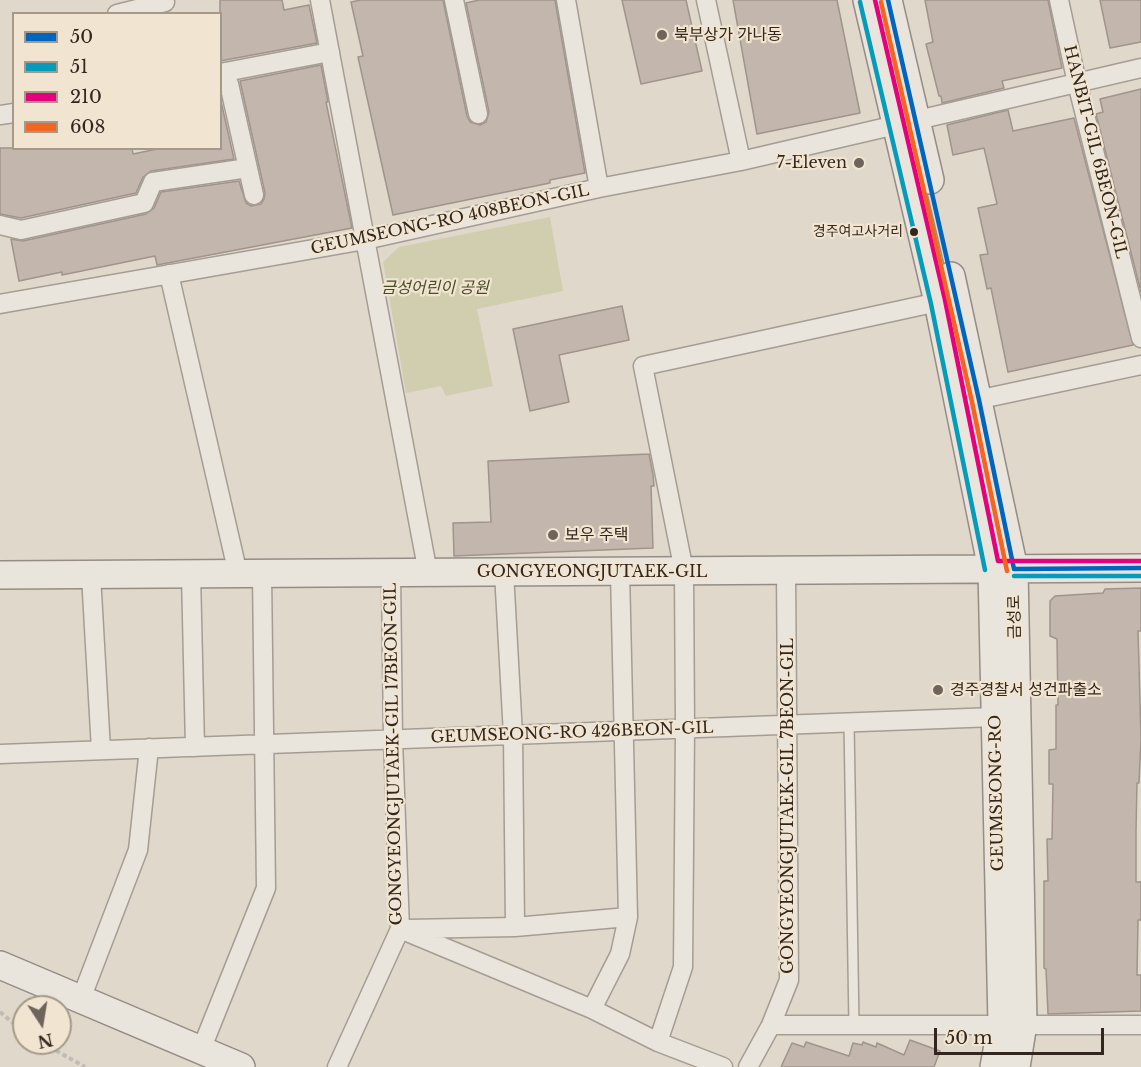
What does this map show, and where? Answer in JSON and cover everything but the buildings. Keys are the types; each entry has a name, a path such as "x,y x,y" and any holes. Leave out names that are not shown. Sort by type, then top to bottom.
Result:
{"street":[{"path":"320,0 428,573"},
{"path":"454,0 478,114"},
{"path":"566,0 599,188"},
{"path":"706,0 741,161"},
{"path":"867,0 907,123 938,302 970,402 1141,365"},
{"name":"금성로","path":"888,0 907,123 970,402 1003,569 1013,1024 1016,1067"},
{"name":"HANBIT-GIL 6BEON-GIL","path":"1059,0 1077,83 1141,338"},
{"path":"128,12 166,5"},
{"path":"222,73 330,52"},
{"name":"GEUMSEONG-RO 408BEON-GIL","path":"0,304 365,240 599,188 741,161 1141,68"},
{"path":"222,83 229,84 254,195"},
{"path":"0,225 21,230 144,203 153,182 248,168"},
{"path":"169,274 250,574 263,744 266,888 201,1050"},
{"path":"658,1041 683,967 684,571 643,366 938,302"},
{"name":"GONGYEONGJUTAEK-GIL","path":"0,575 1141,568"},
{"name":"GEUMSEONG-RO","path":"994,1067 1013,1024 995,717 1003,569"},
{"name":"GONGYEONGJUTAEK-GIL 7BEON-GIL","path":"748,1067 771,1025 789,980 786,570"},
{"path":"504,572 513,735 515,927"},
{"path":"592,1009 620,954 628,917 620,572"},
{"name":"GONGYEONGJUTAEK-GIL 17BEON-GIL","path":"337,1067 400,929 393,739 391,573"},
{"path":"191,574 195,747"},
{"path":"91,575 101,750"},
{"name":"GEUMSEONG-RO 426BEON-GIL","path":"0,754 995,717"},
{"path":"81,999 138,850 149,748"},
{"path":"400,929 515,927 628,917"},
{"path":"400,929 592,1009 658,1041 723,1067"},
{"path":"0,965 241,1067"},
{"path":"771,1025 1141,1025"}],"lane":[{"path":"849,723 854,1025"}],"path":[{"path":"0,1012 12,1022"},
{"path":"64,1055 85,1067"}],"green space":[{"name":"금성어린이 공원","path":"550,217 563,291 477,309 493,386 446,396 441,386 406,393 383,262 399,247"}],"transit line":[{"name":"210","path":"875,0 945,300 998,561 1141,561"},
{"name":"50","path":"888,0 979,400 1014,569"},
{"name":"51","path":"860,2 931,304 985,570"},
{"name":"608","path":"881,2 972,402 1007,571"},
{"name":"50","path":"1014,569 1141,568"},
{"name":"51","path":"1014,576 1141,576"}],"place":[{"name":"북부상가 가나동","path":"662,35"},
{"name":"7-Eleven","path":"859,163"},
{"name":"경주여고사거리","path":"914,232"},
{"name":"보우 주택","path":"553,535"},
{"name":"경주경찰서 성건파출소","path":"938,690"}]}
